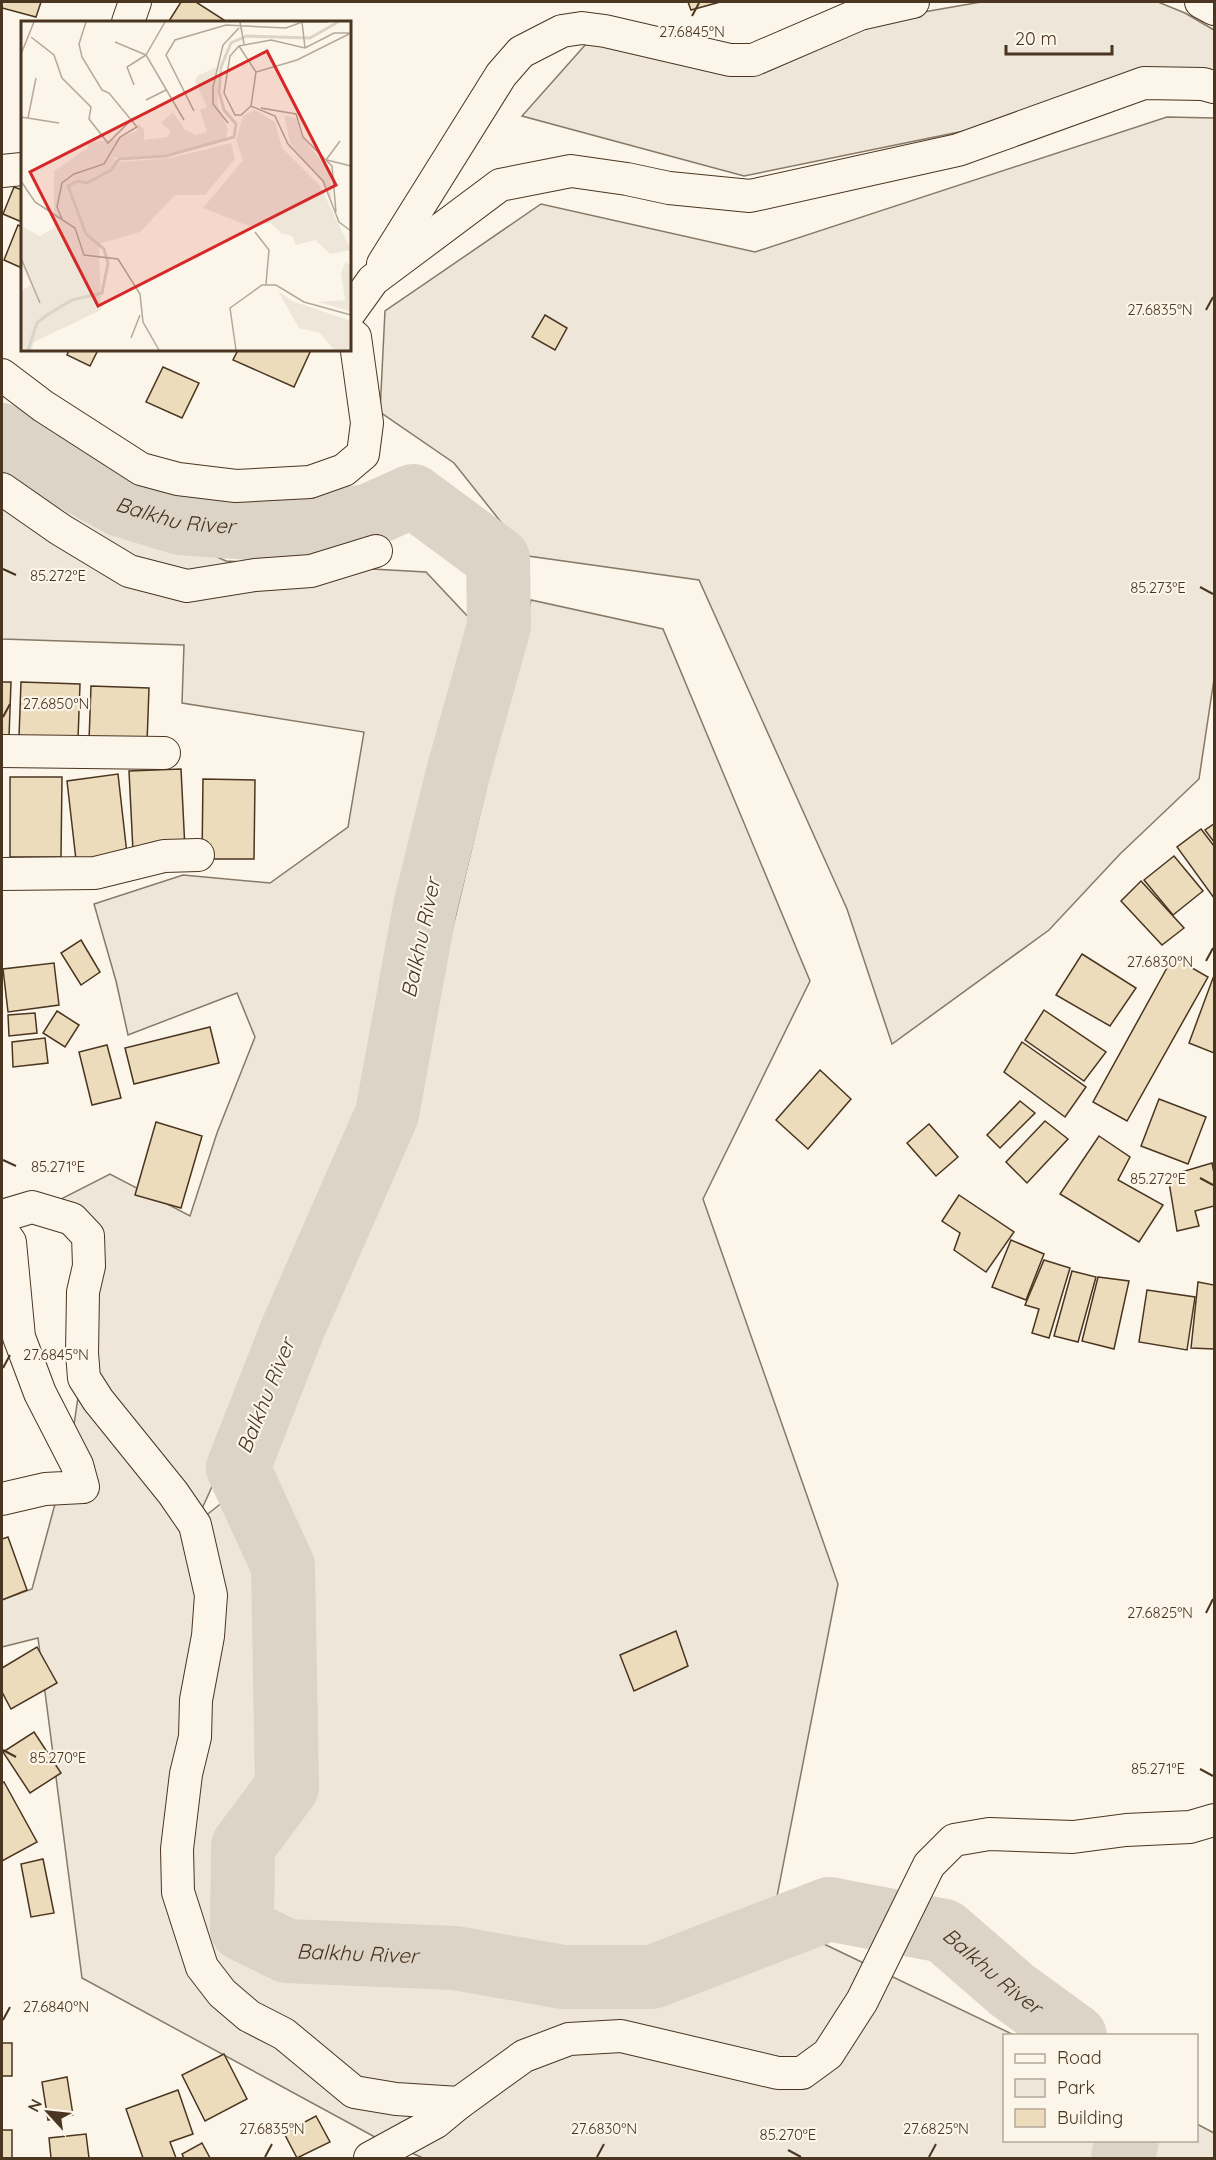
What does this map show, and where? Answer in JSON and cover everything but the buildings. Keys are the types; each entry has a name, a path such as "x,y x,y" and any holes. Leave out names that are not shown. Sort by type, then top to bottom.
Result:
{"street":[{"path":"128,21 135,2"},
{"path":"351,311 373,280 501,75 521,52 562,31 582,28 605,31 730,60 753,60 860,14 913,2"},
{"path":"1201,2 1215,9"},
{"path":"373,280 500,185 571,171 669,188 750,196 958,150 1144,83 1203,84 1215,87"},
{"path":"2,171 21,169"},
{"path":"2,375 43,406 141,469 178,479 236,486 310,482 344,470 363,454 367,423 355,337 351,334"},
{"path":"2,489 60,530 129,571 187,586 255,575 311,571 376,551"},
{"path":"2,751 164,753"},
{"path":"2,874 95,873 164,856 198,855"},
{"path":"2,1216 32,1207 72,1219 88,1236 89,1266 83,1292 84,1378 98,1400 195,1525 211,1595 208,1636 196,1700 195,1737 186,1774 177,1849 178,1892 202,1967 222,1993 249,2016 284,2034 354,2092 396,2099 459,2103"},
{"path":"2,1231 10,1242 19,1337 40,1393 77,1465 82,1487 45,1489 2,1499"},
{"path":"370,2158 436,2122 524,2056 569,2039 621,2036 778,2073 802,2073 828,2054 862,2001 929,1865 954,1840 989,1834 1073,1837 1126,1830 1190,1827 1215,1820"}],"green space":[{"path":"981,2 1158,2 1185,13 1214,30 1214,94 1128,88 1008,122 744,176 522,116 586,44 792,51 918,13"},
{"path":"1167,117 1214,118 1214,679 1199,779 1120,854 1049,930 892,1044 847,909 699,580 528,556 454,463 380,412 385,311 541,204 755,252"},
{"path":"2,459 226,561 426,572 488,638 433,844 377,1124 195,1524 260,1473 412,1098 531,600 663,629 810,981 703,1199 838,1584 772,1922 824,1944 1012,2034 1003,2034 1003,2142 1198,2142 1198,2125 1214,2133 1214,2158 423,2158 373,2136 82,1978 38,1638 2,1647 2,1600 32,1589 71,1445 102,1234 57,1201 110,1174 190,1216 217,1133 255,1037 237,993 128,1035 116,981 94,904 183,875 270,883 348,827 364,732 182,703 184,645 2,639"}],"waterway":[{"name":"Balkhu River","path":"2,435 46,464 121,505 180,523 265,529 368,516 413,496 498,559 499,626 458,773 425,907 387,1114 293,1328 238,1468 283,1566 287,1787 243,1846 242,1929 287,1951 455,1958 563,1977 652,1977 829,1909 944,1931 1012,1990 1072,2034"},
{"name":"Balkhu River","path":"1123,2158 1127,2142"}]}
